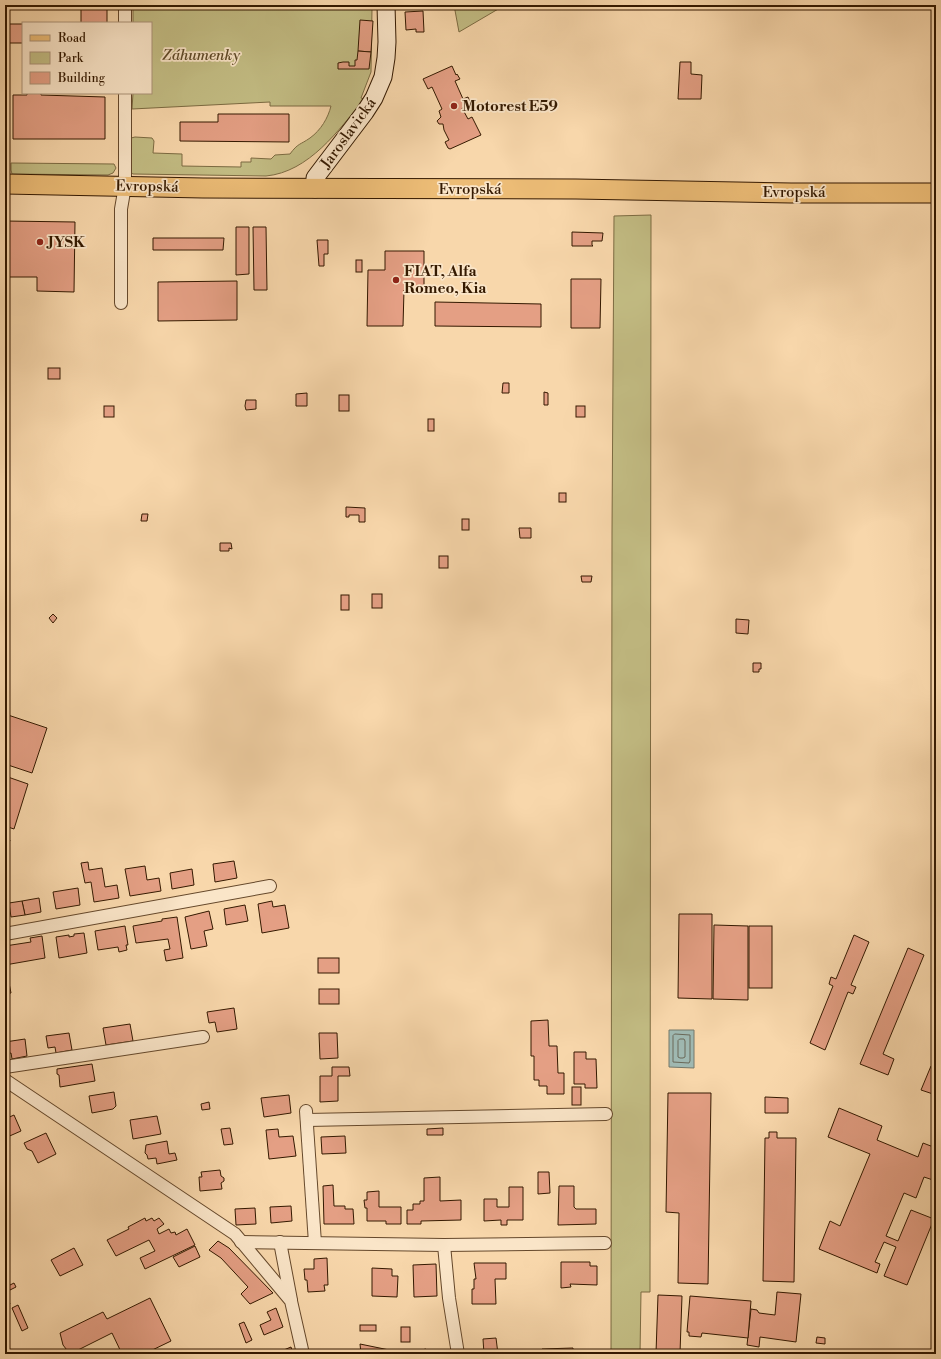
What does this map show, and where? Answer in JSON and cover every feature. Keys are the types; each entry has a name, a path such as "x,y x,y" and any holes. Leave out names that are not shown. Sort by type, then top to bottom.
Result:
{"main road":[{"name":"Evropská","path":"5,184 315,189 576,189 791,193 936,193"}],"street":[{"path":"125,5 125,22"},
{"name":"Jaroslavická","path":"315,189 315,178 365,112 374,98 383,77 387,42 386,5"},
{"path":"121,303 121,209 125,186 125,94"},
{"path":"5,934 270,886"},
{"path":"5,1067 203,1037"},
{"path":"5,1080 235,1234 291,1301"},
{"path":"314,1243 307,1116 606,1114"},
{"path":"242,1242 444,1245 605,1243"},
{"path":"280,1242 303,1354"},
{"path":"444,1245 449,1298 458,1354"}],"green space":[{"name":"Záhumenky","path":"133,5 371,5 371,72 361,98 364,99 322,148 296,167 282,173 266,176 133,174 130,172 131,138 152,138 154,141 153,153 182,154 182,166 241,167 241,162 251,162 251,158 271,159 275,155 290,154 297,146 310,138 321,128 331,106 270,106 270,102 132,109 133,94 152,94 152,22 133,22"},
{"path":"454,5 505,5 459,32"},
{"path":"11,163 114,164 116,168 113,173 108,175 12,174"},
{"path":"651,215 650,1292 641,1292 640,1354 611,1354 614,216"}],"water":[{"path":"669,1030 694,1030 694,1068 669,1067"}],"building":[{"path":"81,5 107,5 107,22 81,22"},
{"path":"423,11 424,32 416,32 416,29 406,30 405,12"},
{"path":"360,20 373,21 371,52 358,51"},
{"path":"5,24 22,24 22,43 5,43"},
{"path":"358,51 371,52 369,69 338,69 338,63 343,62 349,62 349,66 355,66"},
{"path":"680,62 691,62 691,74 702,75 701,99 678,99"},
{"name":"Motorest E59","path":"452,66 456,75 457,74 460,79 455,81 463,99 468,97 471,104 462,108 468,119 472,117 481,135 450,149 445,142 449,140 443,124 439,124 437,121 441,117 439,111 442,109 432,87 428,89 423,79"},
{"path":"41,94 105,97 105,139 13,139 13,95"},
{"path":"218,114 289,114 289,142 180,141 180,122 218,122"},
{"name":"JYSK","path":"5,221 75,222 74,292 37,291 37,277 5,277"},
{"path":"236,227 249,227 249,274 236,275"},
{"path":"253,227 266,227 267,290 254,290"},
{"path":"572,232 603,233 602,241 592,241 593,246 572,246"},
{"path":"153,238 224,238 223,250 153,250"},
{"path":"317,240 328,240 328,254 324,254 324,266 319,266"},
{"name":"FIAT, Alfa Romeo, Kia","path":"385,251 424,251 424,290 404,290 403,326 367,326 368,270 385,270"},
{"path":"356,260 362,260 362,272 356,272"},
{"path":"571,279 601,279 600,328 571,328"},
{"path":"237,281 237,320 158,321 158,282"},
{"path":"435,302 541,304 541,327 435,326"},
{"path":"48,368 60,368 60,379 48,379"},
{"path":"503,383 509,383 509,393 502,393"},
{"path":"544,392 548,393 548,405 544,405"},
{"path":"307,393 307,406 296,406 296,394"},
{"path":"339,395 349,395 349,411 339,411"},
{"path":"246,400 256,400 256,409 246,410"},
{"path":"104,406 114,406 114,417 104,417"},
{"path":"576,406 585,406 585,417 576,417"},
{"path":"428,419 434,419 434,431 428,431"},
{"path":"559,493 566,493 566,502 559,502"},
{"path":"346,507 365,508 365,522 359,522 359,515 349,515 349,517 346,517"},
{"path":"142,514 148,514 147,521 141,521"},
{"path":"462,519 469,519 469,530 462,530"},
{"path":"519,528 531,528 531,538 520,538"},
{"path":"220,543 231,543 232,549 229,548 229,551 220,551"},
{"path":"439,556 448,556 448,568 439,568"},
{"path":"581,576 592,576 591,582 582,582"},
{"path":"372,594 382,594 382,608 372,608"},
{"path":"341,595 349,595 349,610 341,610"},
{"path":"53,614 57,618 53,623 49,618"},
{"path":"736,619 749,620 748,634 736,633"},
{"path":"753,663 761,663 761,669 759,669 759,672 753,672"},
{"path":"5,714 47,728 32,773 5,764"},
{"path":"5,776 28,784 14,829 5,826"},
{"path":"5,838 10,840 5,856"},
{"path":"234,861 237,878 215,882 213,864"},
{"path":"88,862 89,870 102,868 105,887 117,885 119,898 94,902 91,882 85,883 81,863"},
{"path":"145,866 147,880 159,878 161,891 130,896 125,869"},
{"path":"192,869 194,885 172,889 170,873"},
{"path":"78,888 80,905 56,909 53,892"},
{"path":"39,898 41,912 25,915 22,901"},
{"path":"22,901 25,915 11,917 9,903"},
{"path":"272,901 273,907 285,905 289,928 262,933 258,904"},
{"path":"245,905 248,921 226,925 224,909"},
{"path":"209,911 213,929 204,931 207,946 191,949 185,917"},
{"path":"679,914 712,914 712,999 678,998"},
{"path":"177,917 183,958 166,961 164,950 170,949 168,939 136,943 133,926"},
{"path":"714,925 748,926 748,1000 713,999"},
{"path":"125,926 128,945 126,945 127,950 119,952 118,947 98,950 95,931"},
{"path":"749,926 772,926 772,988 749,988"},
{"path":"84,933 87,953 59,958 56,937 69,935 69,937 74,936 74,934"},
{"path":"854,935 869,942 851,985 856,987 853,994 848,992 825,1050 810,1043 833,986 829,984 831,977 836,979"},
{"path":"42,936 45,958 5,965 5,946 31,942 30,938"},
{"path":"908,948 924,955 883,1054 894,1059 888,1075 860,1064"},
{"path":"318,958 339,958 339,973 318,973"},
{"path":"5,973 7,973 11,993 5,994"},
{"path":"319,989 339,989 339,1004 319,1004"},
{"path":"234,1008 237,1029 217,1032 215,1022 209,1023 207,1012"},
{"path":"548,1020 549,1046 557,1046 558,1073 564,1073 564,1094 547,1094 547,1086 539,1086 539,1080 534,1080 534,1056 531,1056 531,1021"},
{"path":"130,1024 133,1041 106,1045 103,1028"},
{"path":"69,1033 72,1050 56,1053 55,1047 48,1048 46,1036"},
{"path":"319,1033 337,1033 338,1058 320,1059"},
{"path":"25,1039 27,1056 12,1059 11,1053 5,1054 5,1042"},
{"path":"574,1052 586,1052 586,1059 596,1059 597,1088 585,1088 585,1084 574,1084"},
{"path":"92,1064 95,1081 60,1087 57,1069"},
{"path":"931,1066 936,1069 936,1095 921,1090"},
{"path":"332,1067 349,1067 350,1076 338,1076 338,1101 320,1102 320,1076 332,1076"},
{"path":"572,1087 581,1087 581,1105 572,1105"},
{"path":"114,1092 116,1106 113,1109 92,1113 89,1096"},
{"path":"668,1093 711,1093 708,1284 678,1283 679,1213 666,1212"},
{"path":"289,1095 291,1113 264,1117 261,1098"},
{"path":"765,1097 788,1098 788,1113 765,1113"},
{"path":"209,1102 210,1109 202,1110 201,1104"},
{"path":"839,1108 882,1126 877,1140 918,1157 923,1143 936,1148 936,1181 924,1177 916,1198 904,1193 886,1236 898,1241 911,1210 934,1219 907,1285 884,1276 896,1247 884,1242 875,1262 880,1264 877,1273 819,1249 830,1221 840,1226 870,1154 828,1137"},
{"path":"14,1115 21,1131 5,1138 5,1119"},
{"path":"157,1116 161,1134 133,1139 130,1120"},
{"path":"230,1128 233,1144 224,1145 221,1129"},
{"path":"443,1128 443,1135 427,1135 427,1129"},
{"path":"278,1129 279,1137 293,1136 296,1156 269,1159 266,1130"},
{"path":"769,1132 777,1132 777,1138 796,1138 794,1282 763,1281 765,1138 769,1138"},
{"path":"46,1133 56,1154 38,1163 32,1151 27,1149 24,1143"},
{"path":"345,1136 346,1153 322,1154 321,1137"},
{"path":"167,1141 169,1154 175,1153 177,1160 157,1164 156,1158 148,1159 145,1153 146,1145"},
{"path":"220,1170 221,1176 224,1178 224,1181 221,1183 222,1189 200,1191 199,1177 202,1177 201,1172"},
{"path":"538,1172 549,1172 550,1193 538,1194"},
{"path":"440,1177 440,1201 461,1200 461,1220 421,1221 421,1224 407,1224 407,1210 413,1210 413,1204 420,1204 420,1201 424,1201 424,1178"},
{"path":"333,1185 334,1206 345,1206 345,1209 353,1209 354,1224 324,1224 323,1186"},
{"path":"559,1186 574,1186 574,1207 576,1209 596,1209 596,1224 558,1225"},
{"path":"509,1187 523,1187 523,1220 507,1220 507,1225 501,1225 501,1220 484,1221 484,1199 497,1199 497,1207 509,1207"},
{"path":"379,1191 379,1207 401,1207 401,1224 386,1224 386,1221 367,1221 367,1208 365,1208 364,1200 367,1200 367,1192"},
{"path":"291,1206 292,1221 271,1223 270,1207"},
{"path":"255,1208 256,1224 236,1225 235,1209"},
{"path":"145,1218 146,1221 152,1218 154,1221 159,1218 164,1224 157,1229 159,1234 169,1229 171,1233 175,1232 176,1235 187,1229 195,1245 145,1269 140,1258 155,1251 149,1240 116,1256 107,1240 129,1229 128,1227"},
{"path":"218,1241 229,1248 273,1293 250,1304 241,1294 248,1287 221,1258 209,1250"},
{"path":"195,1246 200,1257 179,1267 173,1257"},
{"path":"74,1248 83,1265 60,1276 51,1260"},
{"path":"327,1258 328,1285 324,1285 325,1291 308,1292 304,1269 314,1269 314,1259"},
{"path":"561,1262 590,1262 590,1266 597,1266 597,1285 570,1284 571,1287 561,1288"},
{"path":"474,1263 506,1263 506,1279 495,1279 496,1304 472,1304 472,1289 474,1289 474,1279 476,1279"},
{"path":"436,1264 437,1296 414,1297 413,1265"},
{"path":"372,1268 392,1269 392,1276 398,1276 397,1297 372,1296"},
{"path":"14,1283 16,1287 8,1291 6,1287"},
{"path":"5,1292 10,1304 5,1306"},
{"path":"777,1292 801,1294 796,1342 760,1337 759,1347 747,1345 751,1309 757,1310 759,1313 775,1315"},
{"path":"658,1295 682,1296 680,1353 686,1354 656,1353"},
{"path":"690,1296 751,1301 748,1338 702,1333 701,1337 689,1336 689,1332 687,1332"},
{"path":"150,1298 171,1341 144,1354 122,1354 112,1333 70,1354 63,1345 60,1333 103,1312 107,1319"},
{"path":"18,1305 28,1328 22,1331 12,1308"},
{"path":"276,1308 283,1327 264,1335 260,1325 271,1320 267,1312"},
{"path":"244,1322 252,1340 246,1343 239,1324"},
{"path":"360,1325 376,1325 376,1331 360,1331"},
{"path":"401,1327 410,1327 410,1342 401,1342"},
{"path":"817,1337 825,1338 825,1344 816,1343"},
{"path":"496,1338 498,1354 484,1354 483,1339"},
{"path":"360,1344 399,1352 399,1354 361,1354"},
{"path":"291,1347 293,1354 274,1354"},
{"path":"573,1348 573,1352 576,1354 542,1354 542,1349"},
{"path":"426,1349 427,1354 412,1354 411,1352"}],"place":[{"name":"Motorest E59","path":"454,106"},
{"name":"JYSK","path":"40,242"},
{"name":"FIAT, Alfa Romeo, Kia","path":"396,280"}]}
